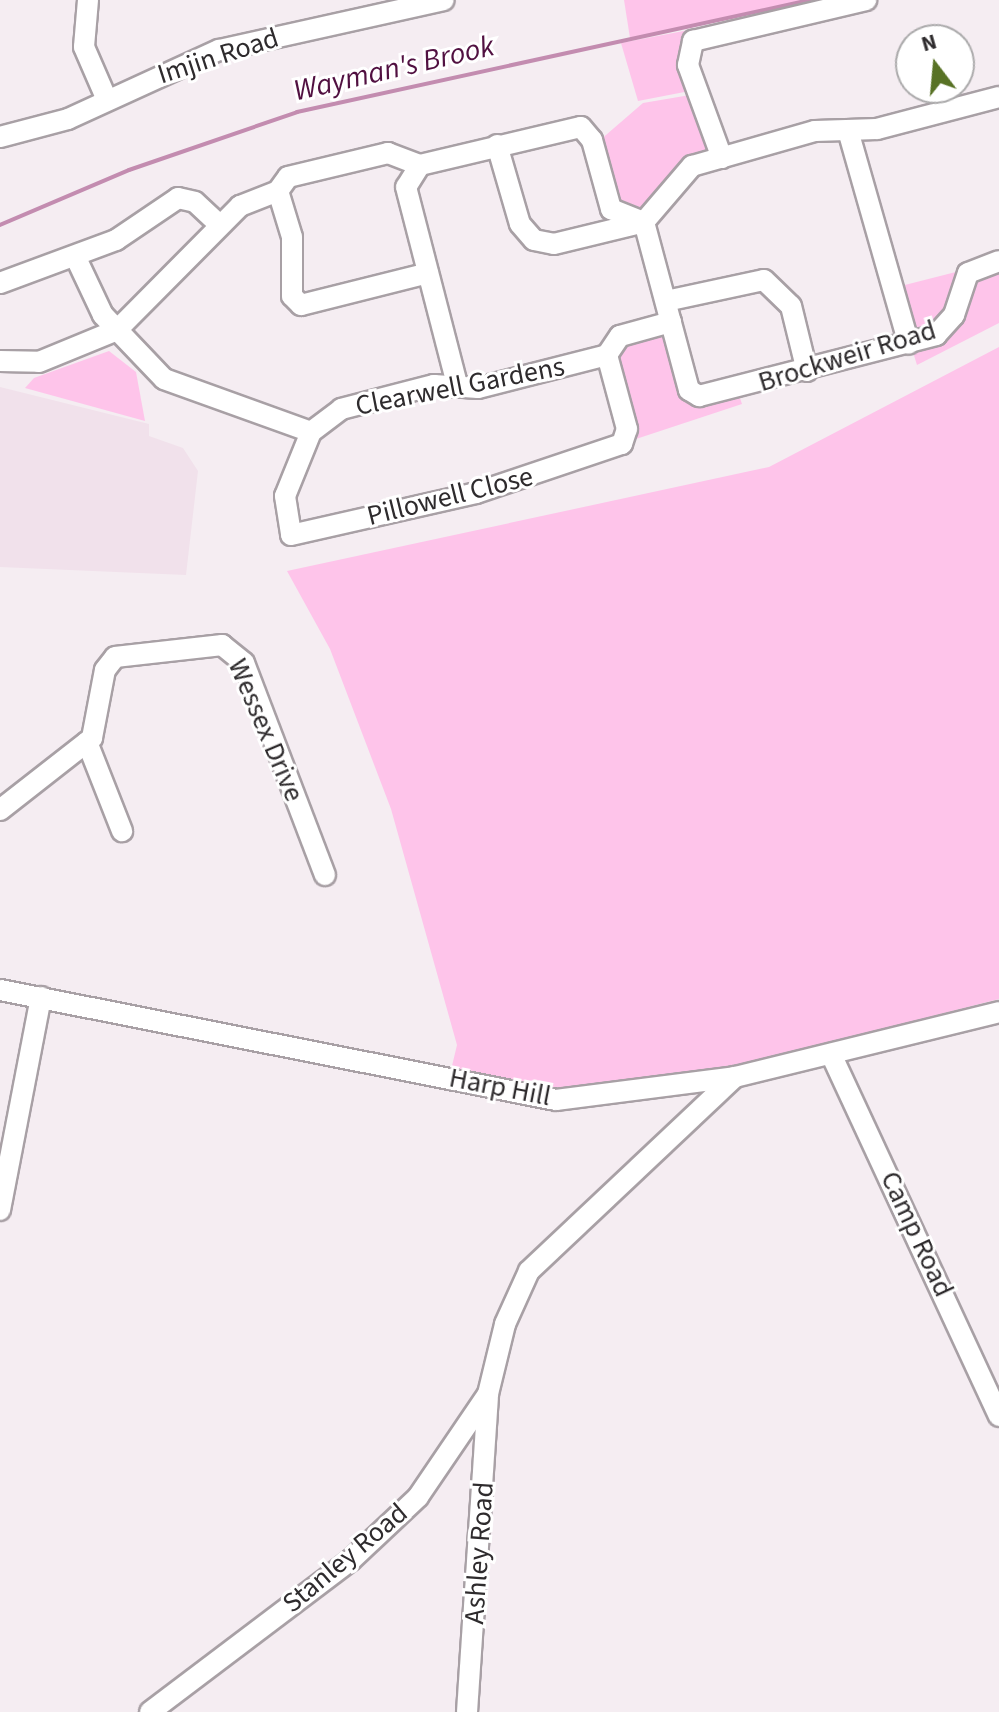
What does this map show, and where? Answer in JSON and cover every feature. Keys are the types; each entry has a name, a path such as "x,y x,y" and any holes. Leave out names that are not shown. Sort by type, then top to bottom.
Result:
{"street":[{"path":"88,0 84,47 107,100"},
{"name":"Imjin Road","path":"0,137 107,100 219,50 420,2 444,0"},
{"path":"722,158 688,65 693,41 866,0"},
{"path":"497,145 520,224 534,240 554,244 644,222 679,174 722,158 815,131 849,134 999,97"},
{"path":"0,361 39,362 117,330 219,224 256,198 278,191 288,177 388,153 420,165 581,127 592,140 611,209 644,222"},
{"path":"849,134 909,344"},
{"path":"420,165 406,187 457,384"},
{"path":"278,191 292,237 292,296 301,305 428,273"},
{"path":"0,283 76,258 178,198 195,202 219,224"},
{"path":"644,222 671,322"},
{"path":"76,258 117,330 164,379 311,432"},
{"name":"Brockweir Road","path":"671,322 689,390 704,397 909,344 942,331 964,277 999,261"},
{"path":"666,301 764,280 791,306 807,371"},
{"name":"Clearwell Gardens","path":"311,432 341,409 457,384 478,388 607,355 620,336 671,322"},
{"name":"Pillowell Close","path":"311,432 285,496 291,535 476,493 622,444 627,429 607,355"},
{"name":"Wessex Drive","path":"87,742 97,726 105,670 115,657 216,644 233,649 325,875"},
{"path":"0,810 53,762 87,742 122,831"},
{"name":"Harp Hill","path":"0,990 335,1051 538,1099 735,1077 999,1012"},
{"path":"0,1210 41,997"},
{"name":"Camp Road","path":"831,1054 999,1416"},
{"name":"Stanley Road","path":"150,1712 387,1529 462,1439 488,1394 505,1324 529,1271 735,1077"},
{"name":"Ashley Road","path":"467,1712 487,1446 488,1394"},
{"path":"462,1439 487,1446"}],"shaded area":[{"path":"624,0 814,0 630,38"},
{"path":"694,29 700,89 638,101 621,43"},
{"path":"696,94 710,152 676,166 643,208 618,203 599,141 643,103"},
{"path":"999,261 999,323 917,365 893,288"},
{"path":"661,334 690,405 739,395 742,404 636,439 615,359 619,346"},
{"path":"999,347 999,999 750,1063 557,1091 451,1070 457,1045 391,809 330,649 287,571 769,467"},
{"path":"109,351 136,372 145,421 25,388 34,378"},
{"path":"0,387 149,424 149,436 183,448 198,471 186,575 0,567"}],"waterway":[{"name":"Wayman's Brook","path":"0,225 129,170 297,112 810,0"}]}
